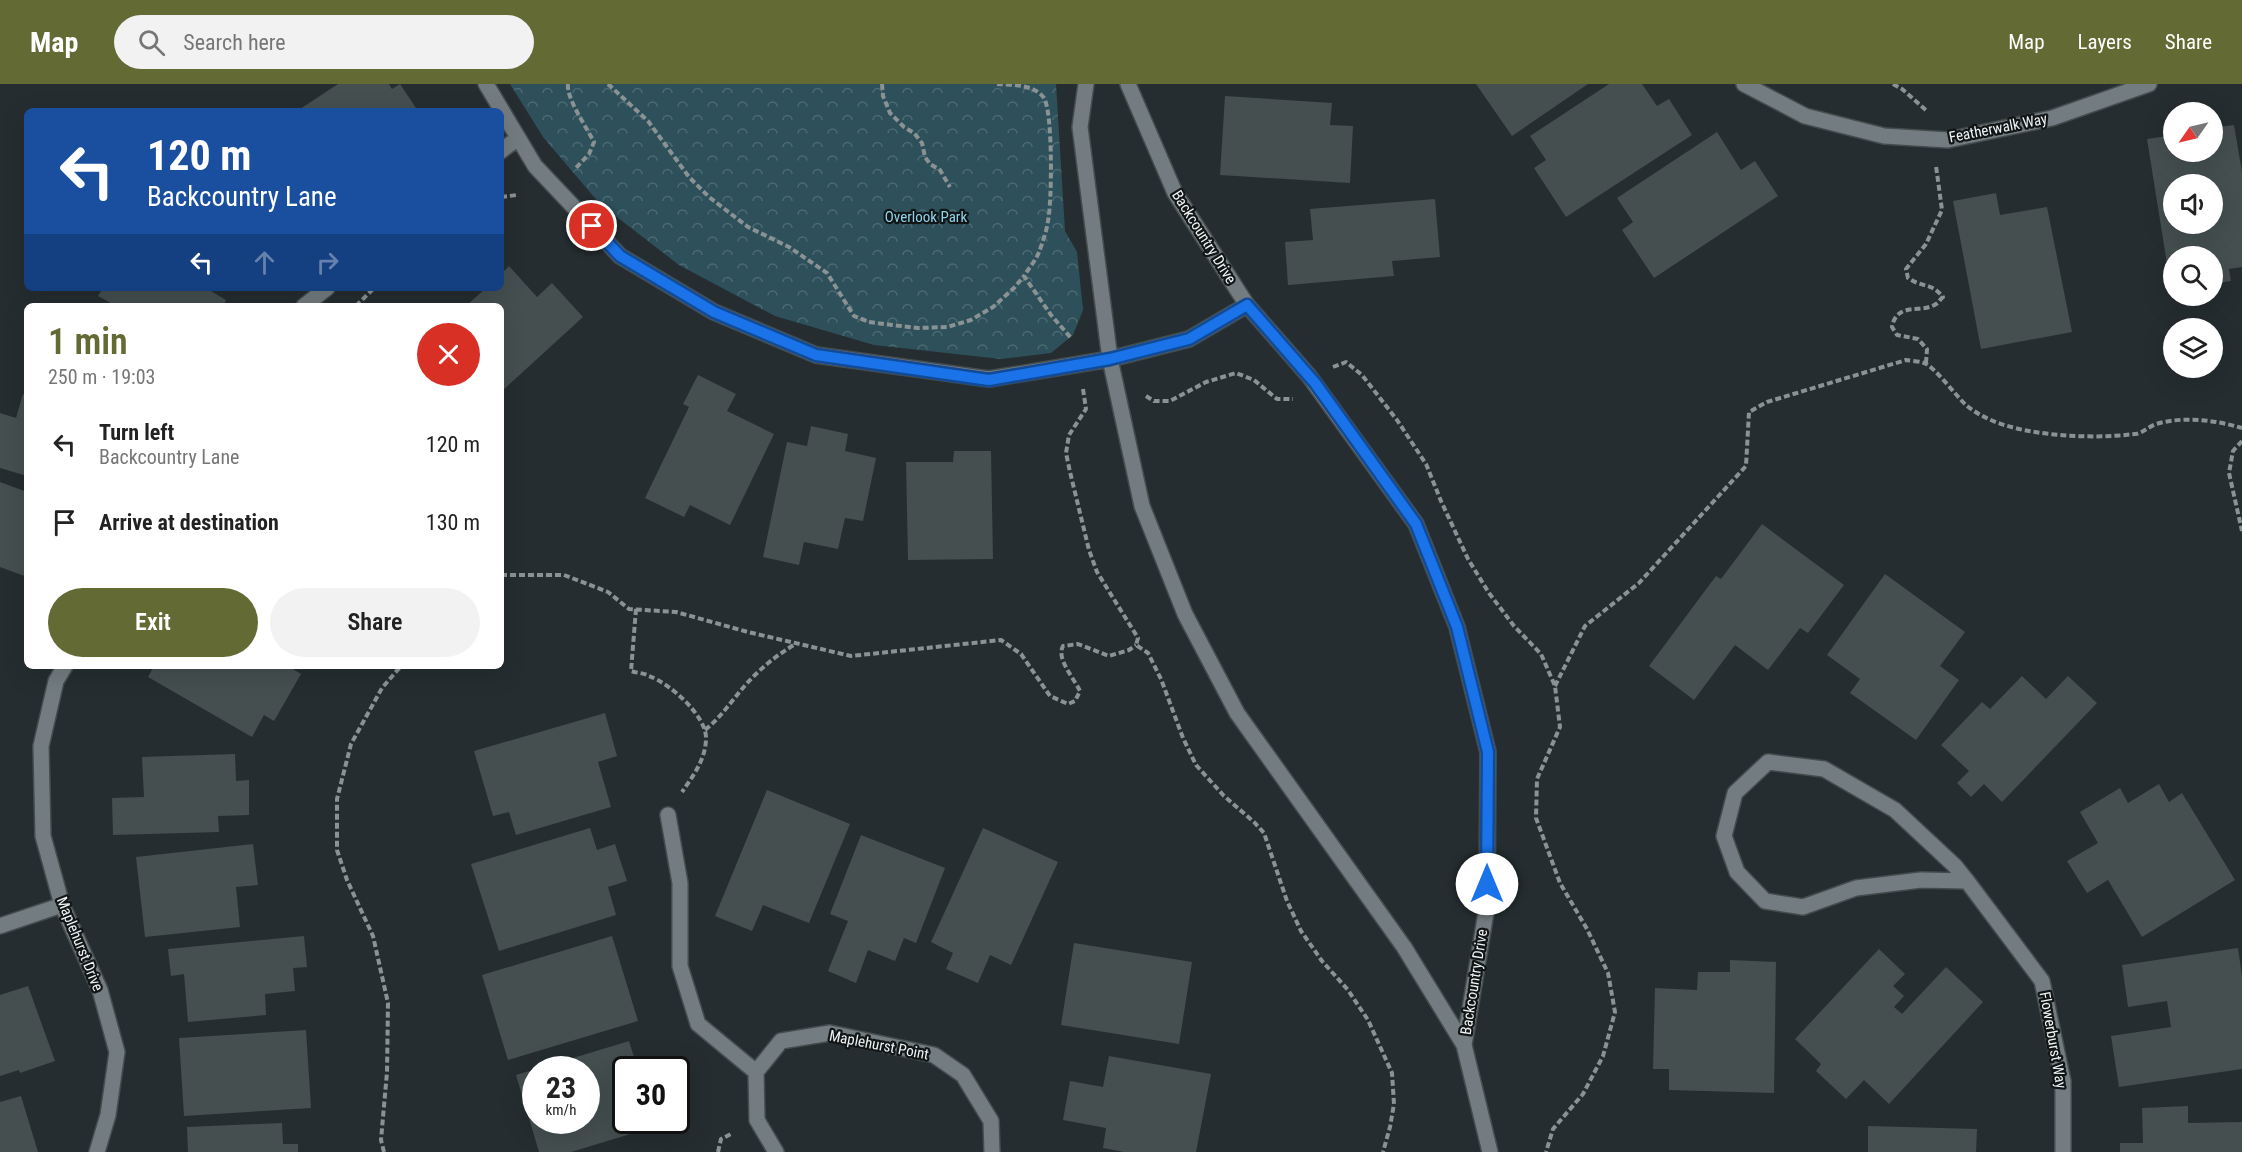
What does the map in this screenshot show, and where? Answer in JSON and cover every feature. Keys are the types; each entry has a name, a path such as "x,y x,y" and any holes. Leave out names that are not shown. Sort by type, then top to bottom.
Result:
{"street":[{"path":"486,84 500,108"},
{"name":"Backcountry Drive","path":"1086,84 1080,127 1110,359 1142,506 1185,614 1237,713 1404,947 1464,1045 1490,1152"},
{"name":"Backcountry Drive","path":"1128,84 1175,193 1247,305 1315,383 1416,524 1457,627 1488,752 1487,906 1464,1045"},
{"name":"Featherwalk Way","path":"1744,84 1805,116 1884,136 1948,140 2052,118 2149,84"},
{"path":"504,114 536,166 620,256 714,312 816,355 989,380 1110,359 1189,339 1247,305"},
{"path":"504,149 518,138"},
{"path":"308,303 323,291"},
{"name":"Maplehurst Drive","path":"63,669 56,681 41,746 44,836 62,905 99,990 117,1052 108,1115 97,1152"},
{"name":"Flowerburst Way","path":"1967,881 1921,880 1856,888 1803,907 1765,901 1737,872 1724,836 1734,794 1768,762 1824,769 1895,810 1955,866 1967,881 2042,981 2063,1081 2063,1152"},
{"path":"668,815 680,883 680,966 698,1024 756,1072 757,1120 776,1152"},
{"path":"0,926 62,905"},
{"name":"Maplehurst Point","path":"756,1072 781,1041 830,1033 934,1055 963,1075 991,1121 992,1152"}],"path":[{"path":"568,84 567,88 575,106 594,142 589,154 573,170"},
{"path":"608,84 648,121 689,177 709,198 748,227 789,247 826,273 854,316 869,322 900,326 947,327 971,320 993,307 1024,276"},
{"path":"882,84 883,96 890,113 914,133 922,143 925,157 930,164 940,170 950,187"},
{"path":"1893,84 1902,89 1935,119 1940,139 1935,170 1942,210 1926,244 1906,269 1908,278 1913,282 1935,287 1943,297 1936,304 1913,308 1900,314 1894,319 1892,327 1897,335 1918,339 1927,349 1926,363"},
{"path":"504,197 518,195"},
{"path":"359,303 371,291"},
{"path":"1556,686 1585,626 1639,583 1746,466 1749,412 1767,402 1906,360 1926,363 1966,406 1989,420 2018,429 2041,433 2103,436 2138,433 2154,425 2197,420 2221,422 2242,429"},
{"path":"2242,441 2233,452 2229,473 2242,531"},
{"path":"504,574 564,574 608,592 629,609 676,612 851,656 1001,640 1021,654 1050,696 1068,704 1075,701 1080,691 1072,674 1061,659 1060,651 1063,646 1078,644 1109,656 1129,650 1136,645"},
{"path":"636,609 631,671 650,676 678,694 702,722 705,730 706,738 701,762 682,792"},
{"path":"705,730 717,720 754,675 780,653 797,643"},
{"path":"384,1152 381,1140 387,1072 388,1003 373,936 347,880 337,850 337,799 351,744 382,688 398,669"},
{"path":"718,1152 721,1139 733,1133"}],"green space":[{"name":"Overlook Park","path":"510,84 1056,84 1065,231 1077,252 1083,310 1073,335 1051,353 1001,359 874,345 775,316 679,265 600,204 543,137"}],"building":[{"path":"338,84 389,84 392,89 400,84 416,108 302,108"},
{"path":"1476,84 1588,84 1512,136"},
{"path":"1609,84 1642,84 1657,106 1669,99 1692,135 1566,217 1534,168 1546,160 1530,136"},
{"path":"1225,96 1332,103 1330,125 1353,126 1350,183 1220,175"},
{"path":"2234,125 2242,172 2242,267 2229,269 2231,281 2223,282 2223,246 2164,246 2147,139 2163,137 2163,162 2223,162 2223,126"},
{"path":"1717,132 1741,170 1755,161 1778,196 1654,278 1622,230 1633,222 1617,198"},
{"path":"1996,193 2000,215 2047,207 2072,332 1981,349 1953,201"},
{"path":"1435,199 1440,257 1392,261 1394,276 1288,285 1285,242 1313,240 1310,209"},
{"path":"509,266 537,297 552,283 583,317 504,389 504,303 469,303 483,291 504,291 504,271"},
{"path":"101,291 211,291 226,300 224,303 111,303 98,296"},
{"path":"698,375 736,394 727,411 774,434 730,525 690,505 684,517 645,498 689,407 683,404"},
{"path":"24,394 24,475 0,468 0,413 16,418"},
{"path":"811,426 848,434 845,451 876,458 863,521 845,518 838,549 804,542 799,565 763,557 787,442 807,446"},
{"path":"954,451 991,451 993,559 908,560 906,462 953,462"},
{"path":"0,482 24,491 24,576 0,567"},
{"path":"1762,524 1844,585 1808,633 1800,628 1768,670 1735,645 1694,700 1649,666 1716,576 1721,579"},
{"path":"1885,574 1965,632 1940,666 1959,680 1916,740 1850,693 1860,679 1827,655"},
{"path":"152,669 293,669 301,674 274,721 264,715 252,737 148,677"},
{"path":"2022,676 2046,699 2068,676 2097,703 2002,802 1984,784 1971,797 1957,783 1969,771 1941,745 1982,702 1990,709"},
{"path":"605,713 617,756 598,762 611,807 516,835 509,812 493,816 474,751"},
{"path":"235,754 236,781 249,780 249,815 218,816 219,832 113,835 112,798 144,797 142,757"},
{"path":"2159,784 2169,802 2182,793 2235,880 2142,937 2108,880 2087,893 2067,861 2098,843 2080,812 2120,788 2128,803"},
{"path":"767,790 850,824 809,923 763,905 752,931 715,916"},
{"path":"590,828 597,850 615,844 627,881 608,887 616,915 499,951 471,864"},
{"path":"983,828 1058,862 1011,965 990,955 978,983 946,969 953,953 931,942"},
{"path":"861,835 945,868 916,943 904,938 895,961 868,950 856,983 828,971 848,921 830,914"},
{"path":"253,844 258,885 236,887 240,927 145,937 136,857"},
{"path":"304,936 307,967 293,968 295,991 265,994 266,1015 188,1022 184,974 171,976 168,949"},
{"path":"612,936 638,1021 508,1060 482,975"},
{"path":"1074,943 1192,962 1179,1044 1061,1025"},
{"path":"2238,948 2242,976 2242,1069 2119,1087 2111,1036 2171,1027 2167,1001 2128,1007 2122,965"},
{"path":"1879,949 1905,974 1893,986 1904,996 1894,1007 1902,1014 1946,967 1983,1002 1889,1104 1864,1080 1846,1099 1816,1071 1821,1064 1795,1039"},
{"path":"1730,960 1776,962 1774,1093 1669,1090 1669,1069 1653,1069 1655,988 1697,990 1698,972 1730,972"},
{"path":"28,986 55,1061 20,1073 19,1070 0,1076 0,995"},
{"path":"306,1030 311,1108 184,1116 179,1038"},
{"path":"629,1041 634,1056 612,1056 612,1134 630,1134 571,1152 539,1152 534,1134 600,1134 600,1056 580,1056"},
{"path":"1109,1056 1211,1074 1196,1152 1124,1152 1103,1148 1106,1128 1063,1120 1070,1081 1103,1087"},
{"path":"522,1073 522,1095 516,1075"},
{"path":"21,1096 38,1152 0,1152 0,1102"},
{"path":"2188,1106 2188,1123 2242,1122 2242,1152 2120,1152 2120,1143 2143,1143 2142,1108"},
{"path":"282,1123 283,1144 298,1144 298,1152 188,1152 187,1127"},
{"path":"1868,1126 1977,1129 1976,1152 1868,1152"}],"route":[{"path":"592,226 620,256 714,312 816,355 989,380 1110,359 1189,339 1247,305 1309,375 1416,524 1457,627 1488,752 1487,884"}]}
